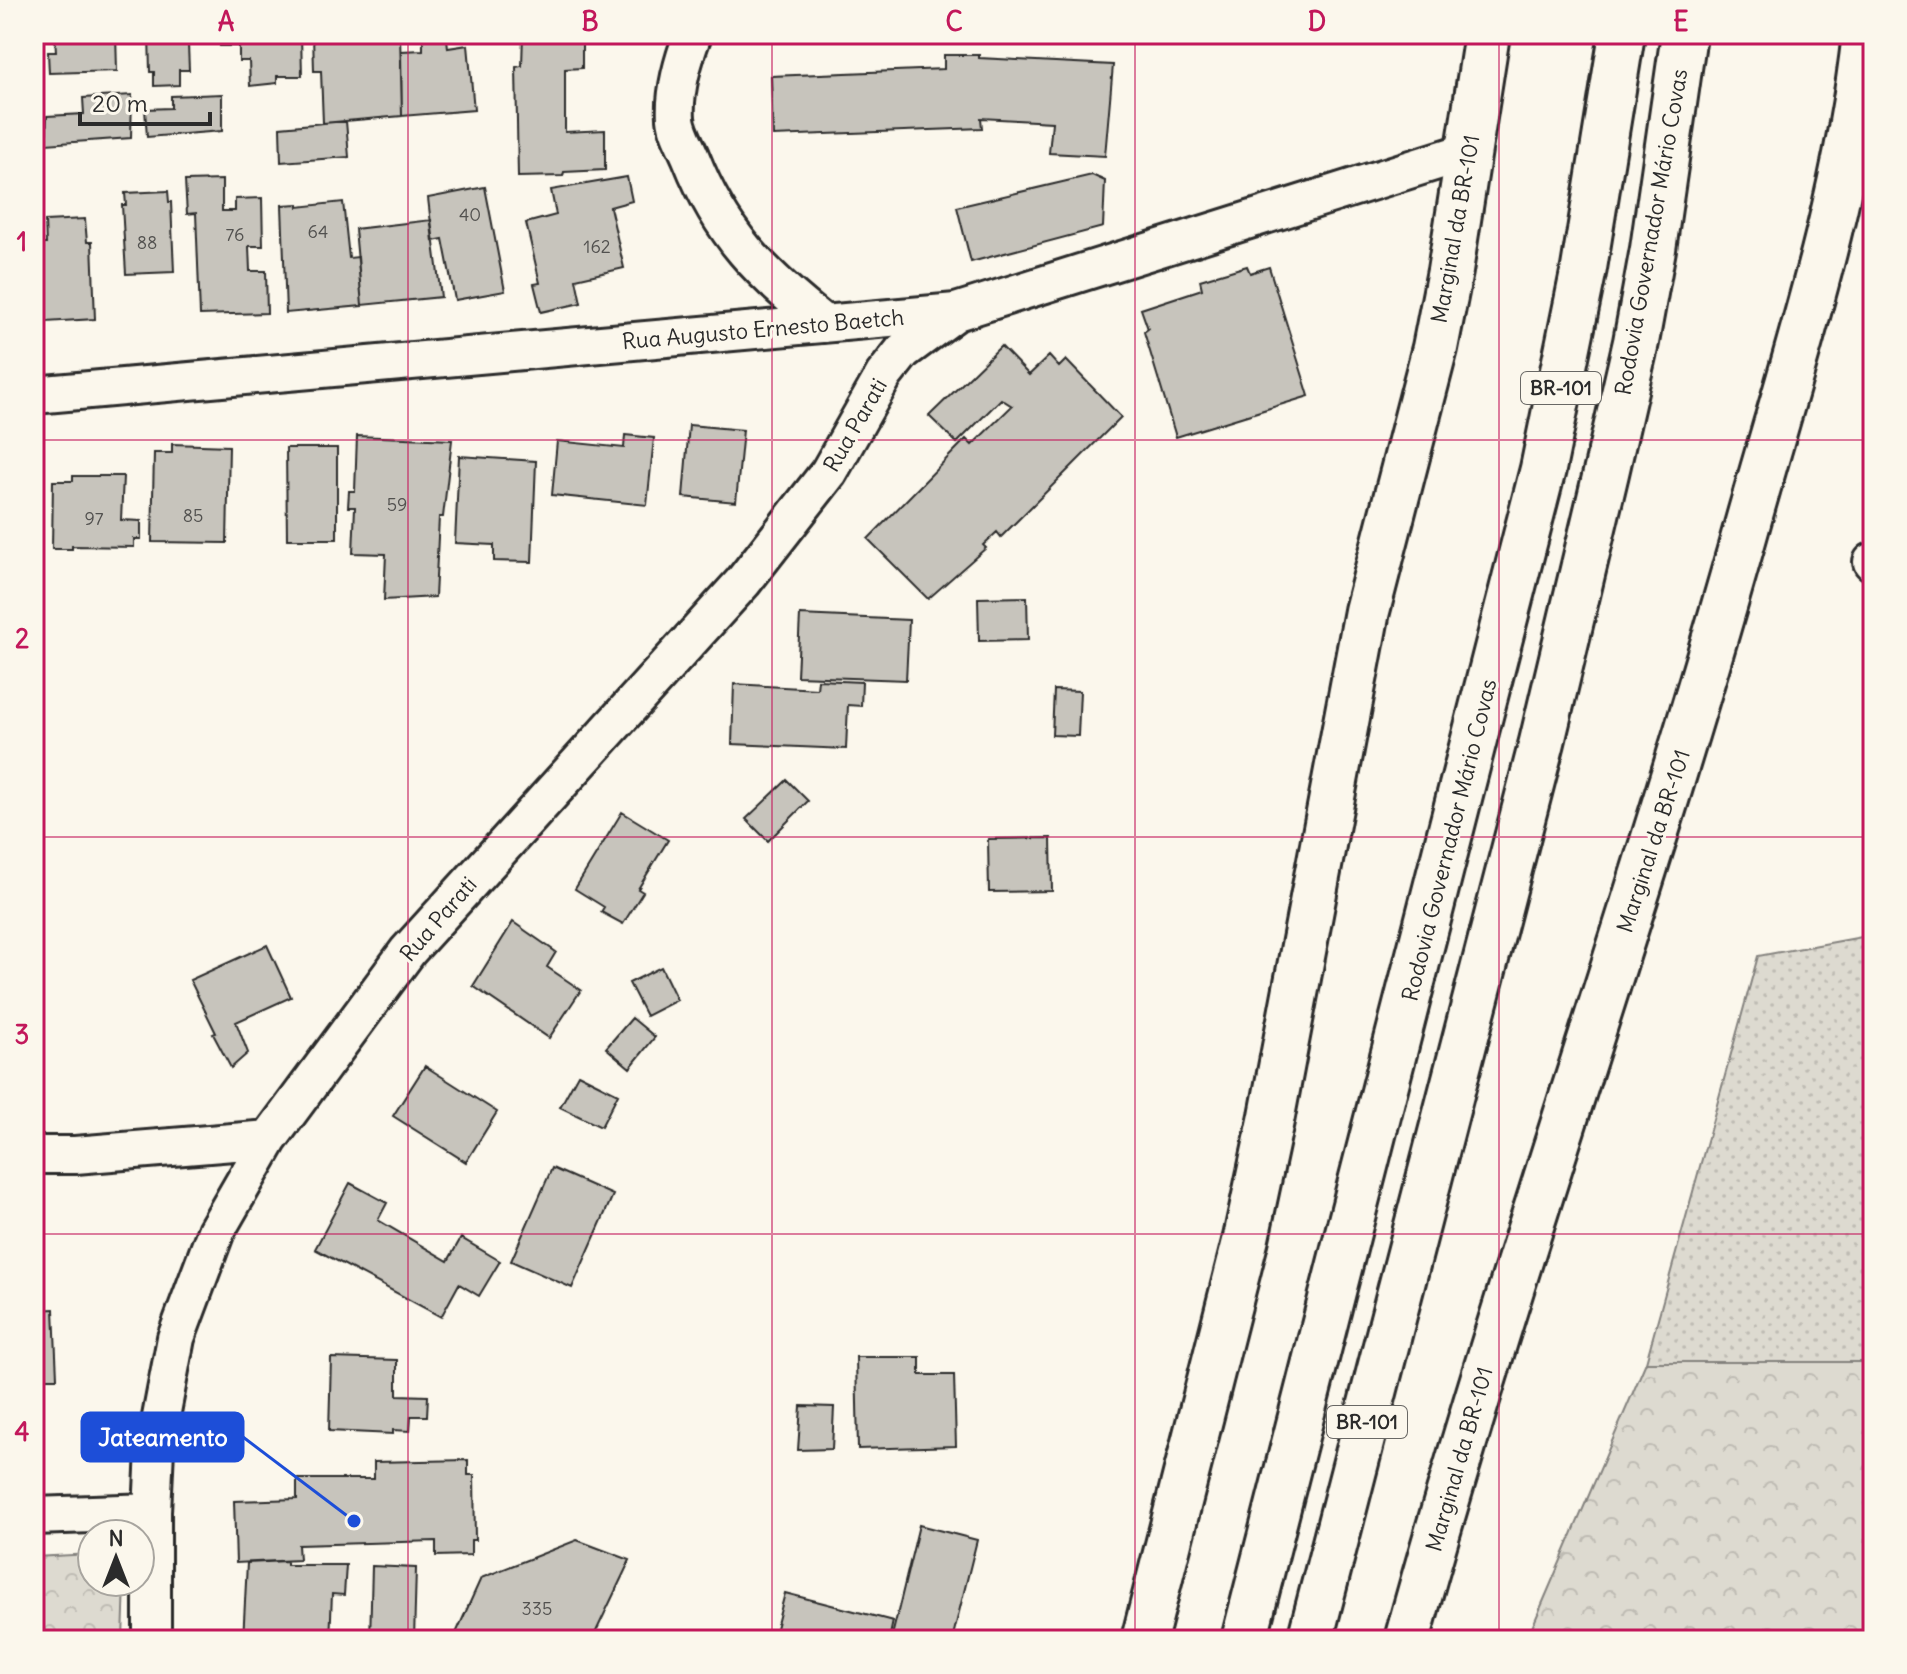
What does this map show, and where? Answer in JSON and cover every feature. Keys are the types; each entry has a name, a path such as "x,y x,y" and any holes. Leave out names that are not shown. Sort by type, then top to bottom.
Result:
{"main road":[{"name":"Marginal da BR-101","path":"1144,1640 1246,1238 1272,1116 1367,611 1435,348 1487,34"},
{"name":"Marginal da BR-101","path":"1407,1640 1477,1396 1690,722 1734,572 1834,216 1846,163 1865,34"},
{"name":"Rodovia Governador Mário Covas","path":"1244,1640 1543,469 1579,296 1621,43"},
{"name":"Rodovia Governador Mário Covas","path":"1310,1640 1538,757 1610,459 1653,249 1682,49"}],"street":[{"path":"693,34 681,68 676,120 706,197 741,248 780,289 824,324"},
{"name":"Rua Augusto Ernesto Baetch","path":"34,395 956,312 1469,151"},
{"name":"Rua Parati","path":"152,1640 155,1449 176,1338 216,1231 269,1139 408,951 732,593 786,529 829,472 884,375 903,351 956,312"},
{"path":"34,1155 75,1155 269,1139"},
{"path":"34,1516 152,1512"}],"green space":[{"path":"1873,935 1873,1362 1646,1362 1758,956"},
{"path":"1646,1362 1873,1362 1873,1640 1537,1640 1531,1630"},
{"path":"76,1555 76,1598 124,1598 123,1640 34,1640 34,1557"}],"building":[{"path":"55,34 116,34 117,71 49,73 48,52 56,52"},
{"path":"149,34 208,34 208,44 188,44 189,70 179,70 179,85 154,86 154,72 150,72"},
{"path":"220,34 301,34 302,76 277,76 277,83 250,86 249,61 239,61 239,46 220,46"},
{"path":"313,34 400,34 402,116 323,123 321,71 314,71"},
{"path":"523,34 582,34 582,68 565,69 565,132 605,130 605,170 564,172 563,176 518,177 516,67 522,66"},
{"path":"447,38 448,48 468,45 474,110 402,116 401,51 423,50 423,39"},
{"path":"944,55 1113,65 1105,156 1049,153 1052,122 981,118 982,128 773,136 771,76 944,69"},
{"path":"222,94 222,131 147,137 145,109 171,108 171,96"},
{"path":"132,95 131,138 46,144 47,116 84,114 83,98"},
{"path":"346,121 349,157 281,162 280,127"},
{"path":"1092,175 1105,181 1103,227 971,262 957,207"},
{"path":"627,177 632,201 610,207 624,268 576,279 581,303 541,312 534,284 540,283 526,223 556,215 551,190"},
{"path":"222,180 222,211 235,211 235,199 262,198 263,246 249,246 250,271 266,271 267,313 200,315 196,213 187,214 185,181"},
{"path":"485,187 505,291 455,300 443,239 433,241 428,198"},
{"path":"168,191 174,272 126,274 122,205 126,205 125,193"},
{"path":"343,202 349,258 358,257 362,306 286,313 282,205 298,204 298,207"},
{"path":"85,219 87,242 92,242 95,319 46,322 45,221"},
{"path":"431,220 441,297 362,305 355,229"},
{"path":"1247,266 1250,273 1269,267 1309,396 1176,437 1144,332 1148,329 1141,309 1202,289 1200,280"},
{"path":"1001,346 1029,375 1049,356 1059,367 1066,360 1121,417 1001,537 997,532 983,545 986,548 928,599 868,539 966,439 972,445 1012,406 1001,399 957,443 929,416"},
{"path":"689,425 743,430 736,502 683,497"},
{"path":"625,435 654,438 647,505 552,495 557,441 624,448"},
{"path":"357,436 452,440 443,517 439,517 435,597 384,600 386,554 353,553 355,507 348,507 349,491 355,491"},
{"path":"172,444 229,446 227,543 152,542 154,453 172,453"},
{"path":"286,448 337,448 337,539 287,539"},
{"path":"459,456 536,461 532,562 494,561 494,545 455,543"},
{"path":"73,476 123,476 121,520 141,521 141,539 134,539 134,547 72,546 72,549 52,549 53,481 73,481"},
{"path":"1027,597 1028,640 979,641 978,598"},
{"path":"800,615 909,620 906,680 797,676"},
{"path":"818,680 862,682 861,706 848,705 846,749 732,744 734,684 817,689"},
{"path":"1054,690 1080,691 1078,736 1052,735"},
{"path":"787,780 808,801 768,841 746,819"},
{"path":"622,812 668,840 638,889 643,892 623,924 601,912 604,907 575,889"},
{"path":"1051,838 1052,891 989,892 988,839"},
{"path":"513,922 556,952 547,967 581,990 549,1038 473,986"},
{"path":"267,945 291,997 236,1022 248,1053 231,1068 190,980"},
{"path":"661,967 677,1000 646,1016 629,983"},
{"path":"632,1018 655,1037 630,1068 606,1048"},
{"path":"425,1066 497,1112 466,1162 393,1116"},
{"path":"578,1074 618,1094 601,1127 560,1107"},
{"path":"552,1168 613,1195 572,1288 511,1261"},
{"path":"350,1183 387,1203 378,1220 448,1261 461,1238 500,1261 479,1296 459,1284 441,1317 315,1249"},
{"path":"54,1309 57,1378 34,1378 34,1310"},
{"path":"856,1357 920,1357 920,1375 954,1375 956,1446 858,1449"},
{"path":"331,1358 397,1360 397,1395 428,1396 427,1416 411,1416 410,1431 393,1430 393,1434 329,1431"},
{"path":"801,1406 834,1407 832,1449 798,1450"},
{"path":"468,1460 468,1475 474,1475 475,1540 471,1540 471,1555 436,1556 436,1541 298,1545 299,1560 236,1563 234,1501 297,1499 297,1479 374,1479 374,1462"},
{"path":"919,1525 977,1540 952,1640 891,1640"},
{"path":"577,1540 630,1560 592,1640 453,1640 481,1578"},
{"path":"287,1561 287,1565 346,1565 344,1595 332,1594 330,1640 243,1640 247,1563"},
{"path":"372,1566 416,1568 414,1640 370,1640"},
{"path":"785,1593 893,1621 889,1640 773,1640"}],"place":[{"name":"Jateamento","path":"354,1521"}]}
